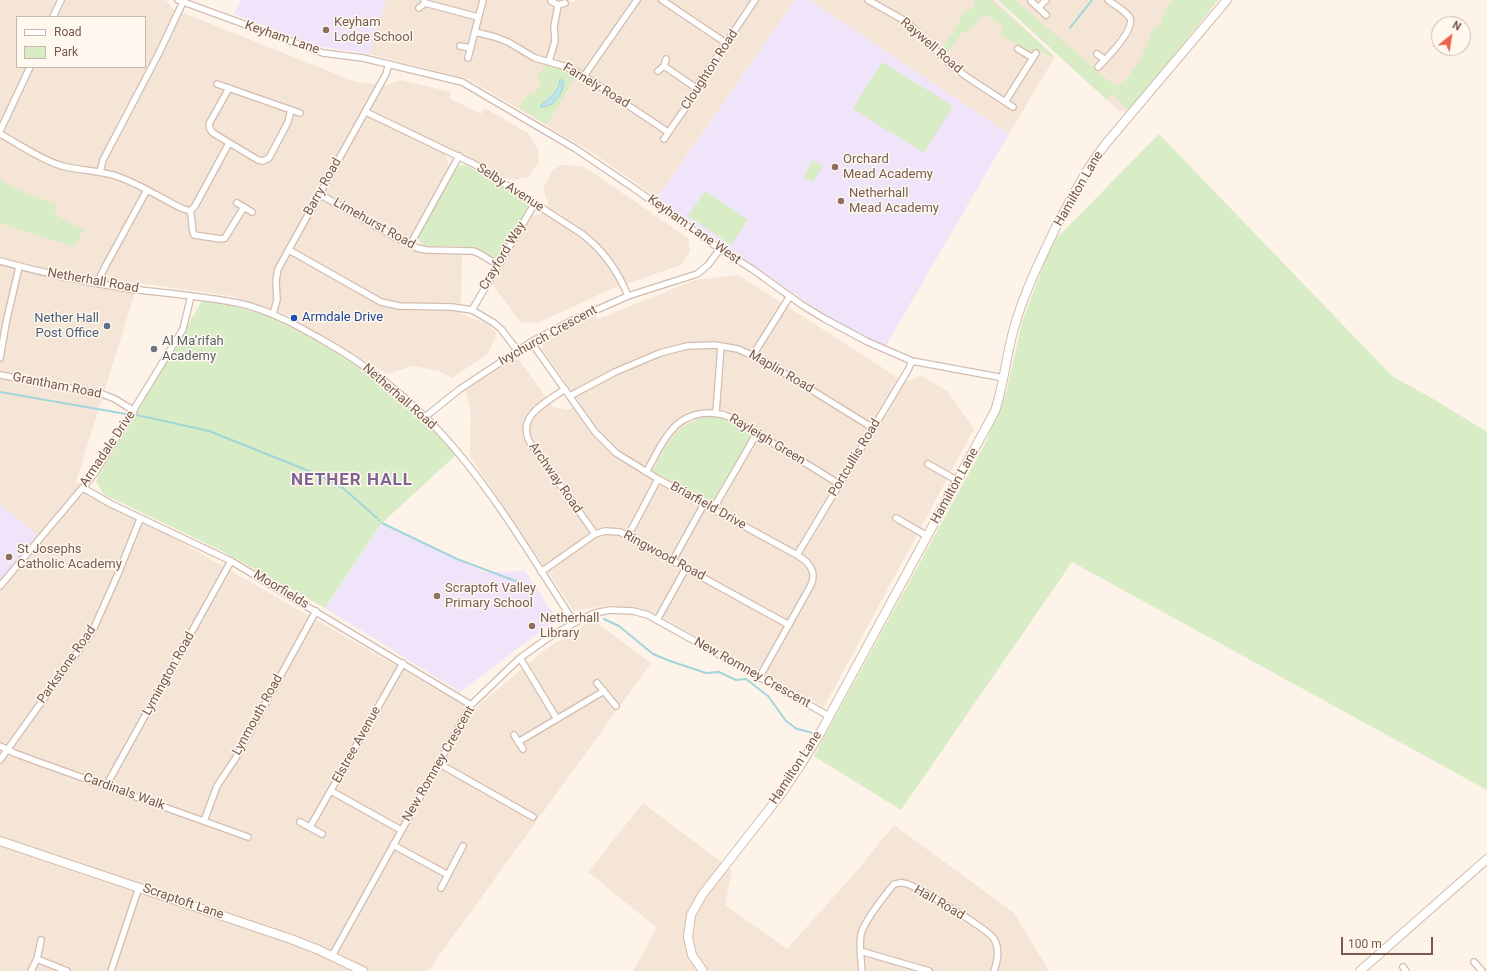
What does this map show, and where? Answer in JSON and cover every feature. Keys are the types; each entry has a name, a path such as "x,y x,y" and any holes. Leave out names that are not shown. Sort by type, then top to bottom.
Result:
{"street":[{"path":"53,16 61,0"},
{"path":"468,58 483,0"},
{"path":"584,76 637,0"},
{"path":"662,0 726,43"},
{"name":"Cloughton Road","path":"664,139 755,0"},
{"name":"Raywell Road","path":"868,0 907,22 950,64 1013,107"},
{"path":"1039,7 1046,0"},
{"path":"1098,67 1122,40 1131,22 1128,16 1108,0"},
{"name":"Hamilton Lane","path":"703,971 692,955 688,937 691,915 702,895 781,794 800,766 958,481 995,411 1001,393 1014,329 1026,293 1045,251 1084,176 1095,157 1108,141 1227,0"},
{"path":"100,172 102,160 159,53 180,1"},
{"name":"Keyham Lane","path":"180,1 323,53 363,58 390,64"},
{"path":"551,1 558,5 564,3"},
{"path":"1031,1 1046,15"},
{"path":"419,8 425,2 478,16"},
{"path":"549,61 554,41 554,28 558,5"},
{"name":"Farnely Road","path":"475,32 508,42 535,58 567,67 584,76 668,132"},
{"path":"460,46 470,48"},
{"path":"1018,49 1033,58"},
{"path":"1005,102 1036,53"},
{"path":"1097,54 1105,60"},
{"path":"658,71 664,66 666,59"},
{"name":"Keyham Lane West","path":"390,64 462,82 576,149 825,320 868,342 912,361 1004,378"},
{"name":"Barry Road","path":"273,314 277,300 277,272 319,194 366,112 390,64"},
{"path":"664,66 696,88"},
{"path":"0,131 30,68"},
{"path":"217,84 300,113"},
{"path":"228,88 209,126 213,133 258,160 266,160 269,158 288,122 291,110"},
{"name":"Selby Avenue","path":"366,112 459,156 582,234 596,246 614,269 628,296"},
{"path":"0,134 31,153 52,162 72,168 117,176 182,208 190,210 193,216 192,232 194,235 221,239 227,237 244,207"},
{"path":"190,210 195,206 229,143"},
{"path":"410,245 459,156"},
{"path":"99,284 100,275 147,190"},
{"name":"Limehurst Road","path":"319,194 410,245 426,250 473,251 498,265"},
{"path":"237,203 252,212"},
{"name":"Crayford Way","path":"472,310 534,203"},
{"name":"Ivychurch Crescent","path":"425,417 460,389 531,342 569,322 628,296 697,274 708,265 720,249"},
{"path":"288,250 381,302 399,306 472,310 501,329 517,350"},
{"name":"Netherhall Road","path":"0,261 19,267 99,284 237,303 273,314 297,325 360,363 399,393 425,417 471,469 574,622"},
{"path":"0,358 3,322 19,267"},
{"name":"Armadale Drive","path":"0,586 37,540 83,488 105,457 183,329 192,296"},
{"path":"753,355 790,296"},
{"name":"Briarfield Drive","path":"531,342 595,432 608,446 624,459 806,560 810,565 813,572 811,585 759,678"},
{"name":"Maplin Road","path":"570,396 615,372 669,350 697,345 721,346 753,355 778,368 873,428"},
{"path":"716,413 721,346"},
{"name":"Portcullis Road","path":"797,555 912,361"},
{"name":"Grantham Road","path":"0,375 102,394 115,399 134,411"},
{"name":"Archway Road","path":"565,389 532,413 526,423 526,432 529,441 595,534"},
{"name":"Rayleigh Green","path":"646,472 669,433 678,423 696,414 716,413 731,417 757,432 839,484"},
{"path":"713,509 757,432"},
{"path":"928,464 958,481"},
{"path":"628,536 658,479"},
{"name":"Moorfields","path":"83,488 140,519 231,561 471,705"},
{"path":"673,560 704,504"},
{"path":"896,518 927,536"},
{"name":"Parkstone Road","path":"0,760 93,630 140,519"},
{"name":"Ringwood Road","path":"541,572 595,534 610,530 620,532 789,625"},
{"name":"Lymington Road","path":"106,786 231,561"},
{"path":"657,620 686,568"},
{"name":"New Romney Crescent","path":"332,956 471,705 520,658 574,622 595,613 618,610 640,613 657,620 829,716"},
{"name":"Lynmouth Road","path":"204,821 217,786 235,759 316,611"},
{"path":"520,658 557,719"},
{"name":"Elstree Avenue","path":"310,827 403,663"},
{"path":"597,683 616,706"},
{"path":"518,742 604,691"},
{"path":"514,735 523,749"},
{"name":"Cardinals Walk","path":"0,746 7,750 248,837"},
{"path":"438,763 533,817"},
{"path":"331,791 401,830"},
{"path":"300,822 322,834"},
{"name":"Scraptoft Lane","path":"0,841 291,939 332,956 358,970"},
{"path":"393,845 448,875"},
{"path":"441,888 463,846"},
{"path":"1360,971 1487,859"},
{"name":"Hall Road","path":"862,971 860,951 862,933 877,906 894,884 904,882 926,893 960,914 994,938 999,953 994,971"},
{"path":"111,971 139,887"},
{"path":"31,971 37,959 41,940"},
{"path":"860,951 929,971"},
{"path":"37,959 67,971"},
{"path":"1474,962 1482,971"}],"shaded area":[{"path":"0,0 164,0 167,1 171,8 356,82 385,85 401,80 451,92 449,98 481,114 485,108 528,133 538,149 539,161 529,177 514,180 503,178 447,147 446,155 449,168 405,246 420,253 462,254 461,314 487,324 497,333 488,354 452,378 439,371 413,366 387,374 286,314 231,296 138,283 76,482 473,710 547,648 593,620 651,663 428,971 0,971"},
{"name":"Keyham Lodge School","path":"241,0 386,0 370,54 316,46 234,14"},
{"path":"386,0 566,0 573,2 575,0 795,0 657,198 590,151 468,79 370,54"},
{"name":"Orchard Mead Academy","path":"795,0 809,0 1009,134 885,347 849,331 657,199"},
{"path":"809,0 995,0 1055,57 1009,134"},
{"path":"998,0 1218,0 1129,112 1119,111"},
{"path":"561,165 583,166 688,238 690,252 681,265 611,289 538,323 520,322 491,282 531,216 543,213 548,204 543,188 553,170"},
{"path":"738,275 905,382 923,376 947,391 974,429 824,707 654,613 611,605 574,611 470,456 471,412 465,389 511,359 519,360 553,407 569,410 580,403 542,349 544,341 595,315 598,319 695,280"},
{"name":"St Josephs Catholic Academy","path":"0,504 37,535 0,580"},
{"name":"Scraptoft Valley Primary School","path":"382,523 483,572 525,571 555,617 551,623 460,692 325,608"},
{"path":"643,803 732,870 725,905 787,949 855,873 894,825 1014,913 1049,971 633,971 657,928 588,872"}],"green space":[{"path":"972,0 991,0 1052,54 1051,56 1037,49 1033,52 1028,51 999,34 1004,26 988,16 980,17 970,31 970,27 967,32 962,32 948,53 942,47 951,36 965,11 973,8 976,4"},
{"path":"998,0 1015,0 1115,86 1122,83 1133,70 1143,53 1153,29 1159,26 1168,5 1172,0 1218,0 1129,112 1113,95 1113,91 1107,100"},
{"path":"882,62 953,106 924,153 853,109"},
{"path":"547,63 564,69 576,76 547,124 519,108 529,92 534,95 542,82 537,78"},
{"path":"1159,134 1392,376 1487,432 1487,790 1072,562 901,810 814,756 986,442 1007,390 1022,322 1052,243"},
{"path":"813,160 823,165 813,183 803,177"},
{"path":"466,165 527,203 528,209 499,256 496,258 490,257 468,247 424,246 419,242 419,235 458,166"},
{"path":"0,178 11,187 57,205 54,212 66,221 84,229 74,247 0,223"},
{"path":"705,191 748,220 731,245 688,216"},
{"path":"202,301 234,306 269,316 320,343 385,385 420,416 456,455 382,523 325,608 222,551 103,494 96,481"},
{"path":"706,417 720,417 751,435 712,503 653,471 668,444 679,430 695,420"}],"water":[{"path":"560,80 563,80 563,87 558,97 550,105 541,108 541,105 556,91"}],"waterway":[{"path":"1070,28 1092,0"},
{"path":"0,392 126,414"},
{"path":"137,415 209,431 319,475 343,488 377,518"},
{"path":"382,523 457,559 518,582"},
{"path":"604,619 619,626 653,654 706,673 719,672 736,680 746,679 768,696 786,721 797,729 810,732 814,735"}],"place":[{"name":"Keyham Lodge School","path":"326,30"},
{"name":"Orchard Mead Academy","path":"835,167"},
{"name":"Netherhall Mead Academy","path":"841,201"},
{"name":"Armdale Drive","path":"294,318"},
{"name":"Nether Hall Post Office","path":"107,326"},
{"name":"Al Ma’rifah Academy","path":"154,349"},
{"name":"St Josephs Catholic Academy","path":"9,557"},
{"name":"Scraptoft Valley Primary School","path":"437,596"},
{"name":"Netherhall Library","path":"532,626"}],"district":[{"name":"NETHER HALL","path":"352,481"}]}
